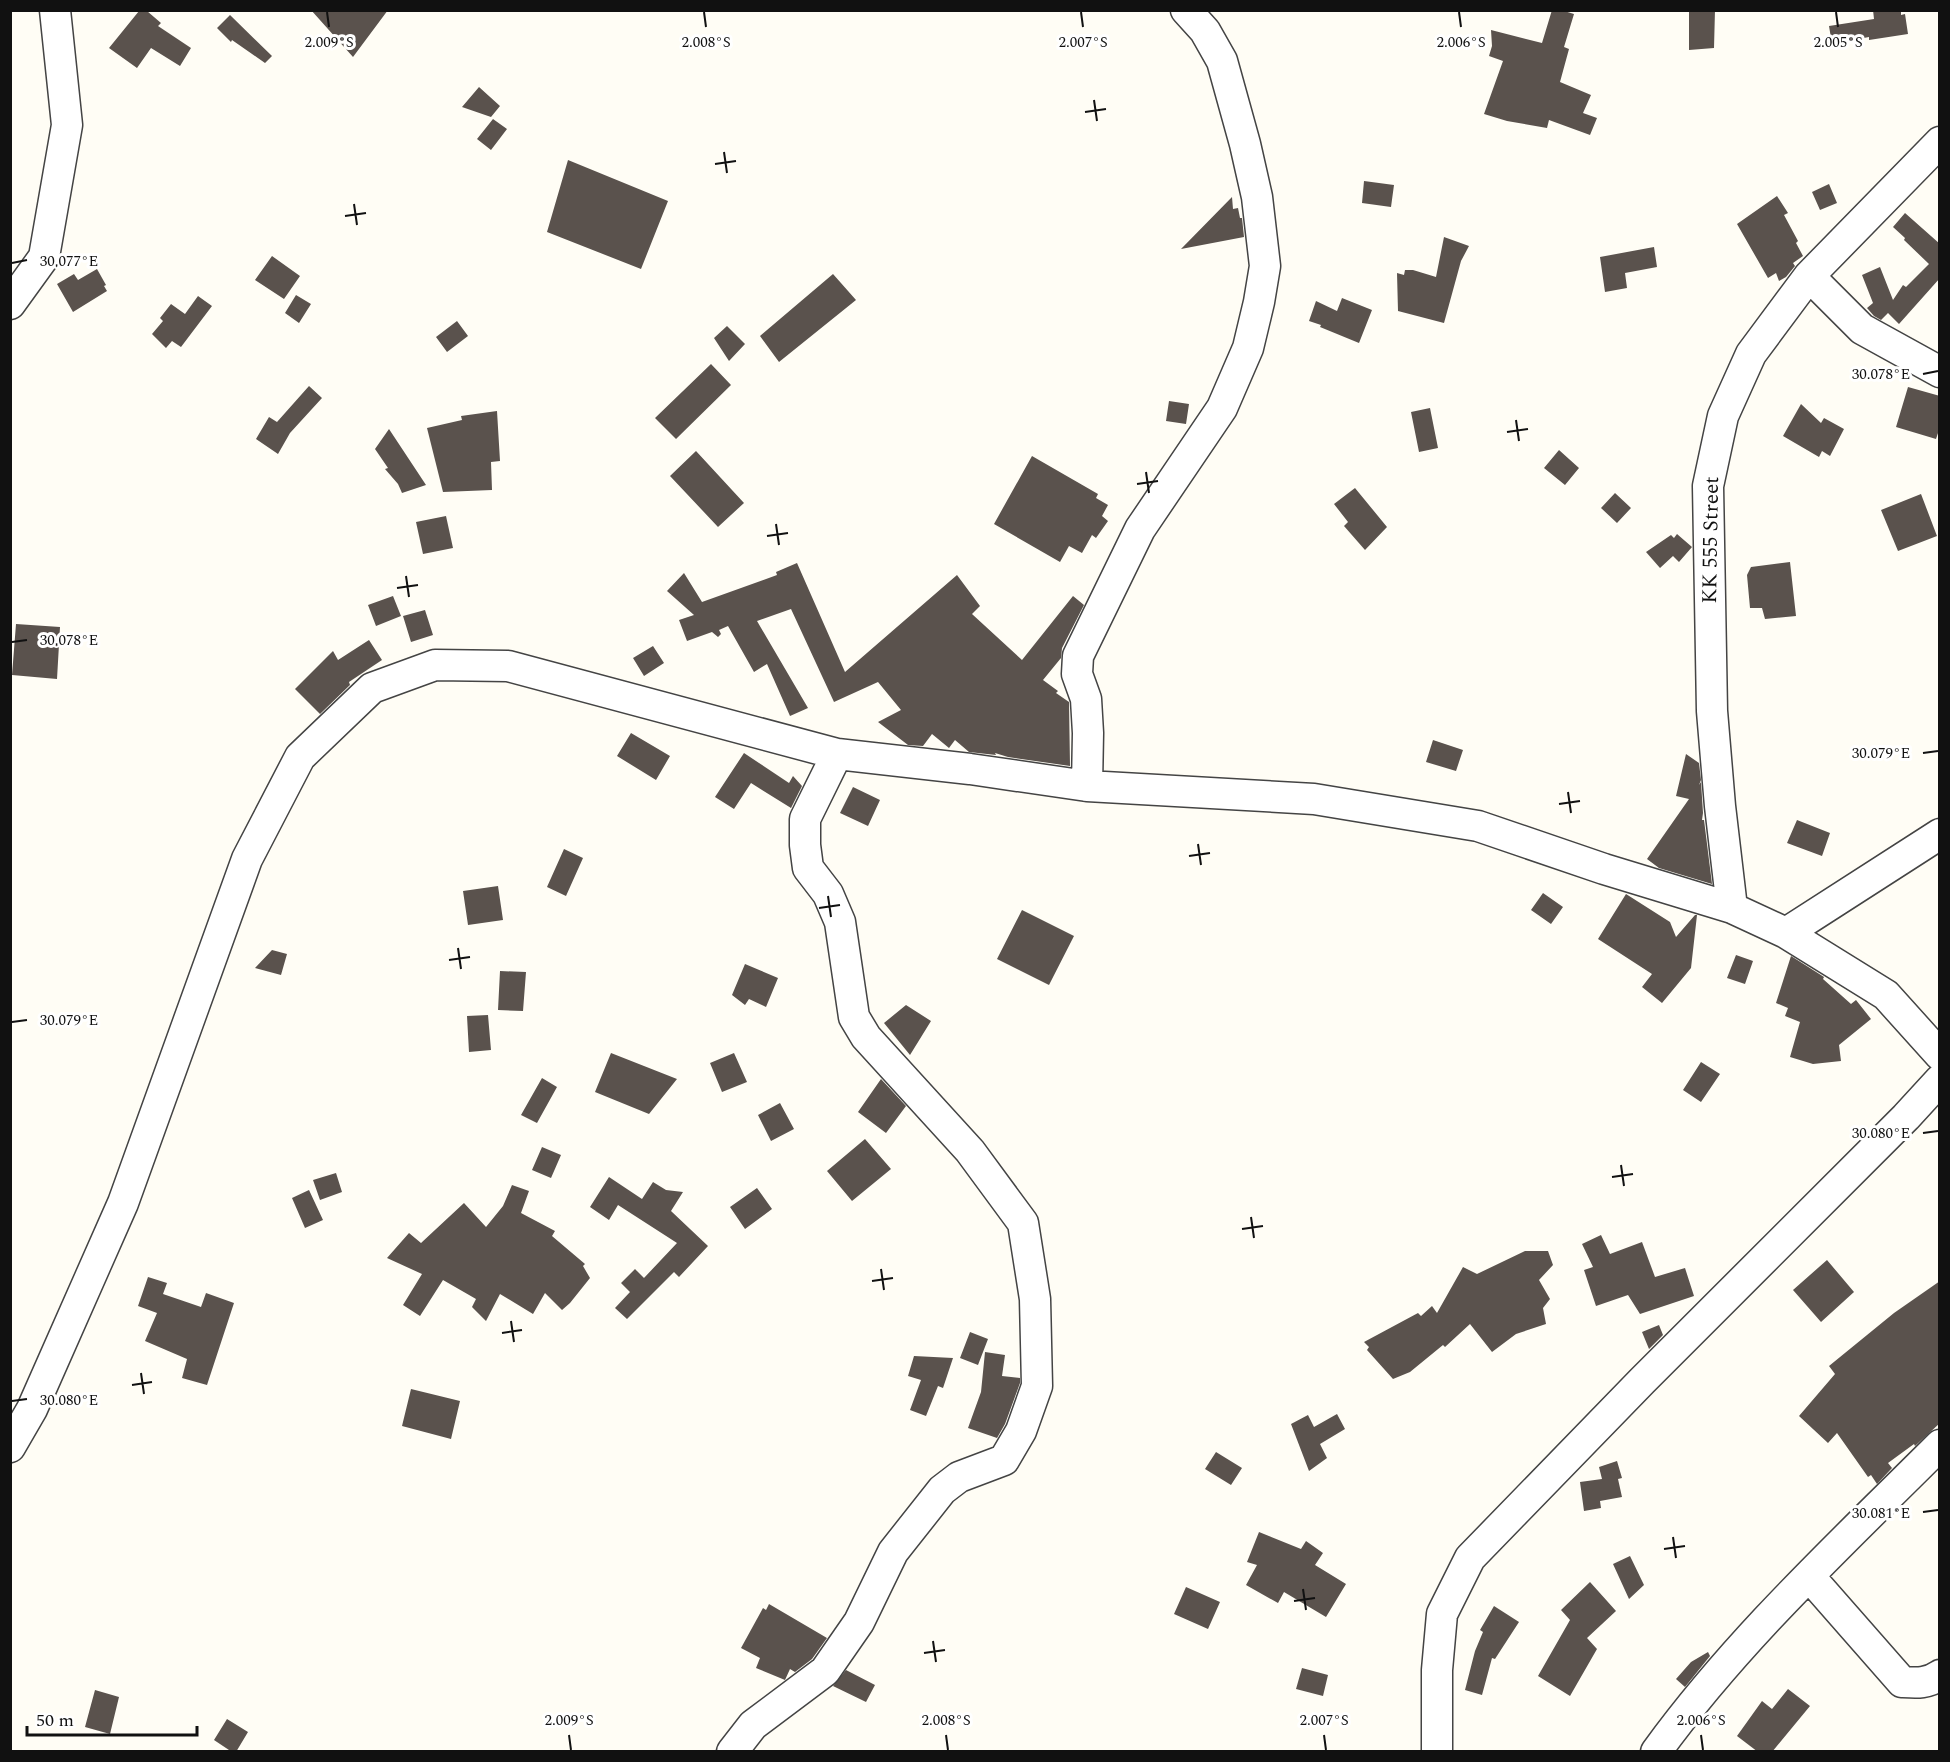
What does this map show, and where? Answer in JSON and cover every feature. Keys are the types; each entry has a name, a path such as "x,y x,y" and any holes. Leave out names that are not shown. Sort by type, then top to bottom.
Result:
{"street":[{"path":"10,304 44,257 67,125 56,10"},
{"path":"1087,786 1086,699 1077,674 1078,656 1140,529 1222,408 1248,348 1259,302 1264,266 1257,196 1222,61 1205,31 1186,10"},
{"name":"KK 555 Street","path":"1732,908 1712,711 1708,486 1723,416 1751,354 1809,276 1940,142"},
{"path":"1809,276 1862,329 1940,372"},
{"path":"10,1447 33,1409 123,1203 247,859 300,757 372,688 435,665 508,666 837,754 970,769 1087,786 1314,799 1478,826 1605,869 1732,908 1786,933 1886,994 1940,1054"},
{"path":"732,1752 753,1725 825,1671 860,1623 893,1552 942,1490 959,1477 1005,1460 1021,1431 1037,1386 1035,1299 1023,1223 970,1151 866,1037 854,1017 840,922 828,894 808,868 805,845 805,819 837,754"},
{"path":"1786,933 1940,834"},
{"path":"1437,1752 1437,1670 1442,1614 1470,1558 1940,1080"},
{"path":"1656,1752 1677,1722 1771,1614 1940,1445"},
{"path":"1809,1576 1902,1682 1920,1684 1931,1682 1940,1675"}],"building":[{"path":"311,10 388,10 353,57"},
{"path":"1552,10 1574,14 1564,47 1569,49 1560,82 1591,95 1583,113 1597,118 1590,135 1549,120 1547,128 1507,121 1484,114 1503,61 1489,56 1492,46 1491,30 1542,43"},
{"path":"1689,10 1715,10 1714,48 1689,50"},
{"path":"1873,10 1901,10 1901,15 1905,14 1908,34 1869,40 1869,37 1832,44 1829,26 1874,19"},
{"path":"139,11 147,11 161,23 158,26 191,48 180,66 151,48 137,68 109,48"},
{"path":"230,15 272,56 265,63 232,40 231,42 217,28"},
{"path":"479,87 500,106 491,117 462,107"},
{"path":"493,119 507,129 491,150 477,139"},
{"path":"568,160 668,201 641,269 547,232"},
{"path":"1364,181 1394,185 1391,207 1362,203"},
{"path":"1829,184 1837,203 1820,210 1812,192"},
{"path":"1777,196 1788,213 1784,215 1803,256 1793,263 1795,266 1786,277 1779,281 1776,273 1768,278 1737,224"},
{"path":"1232,197 1233,209 1238,208 1240,218 1242,218 1244,237 1181,249"},
{"path":"1905,213 1940,244 1940,278 1899,324 1888,313 1881,320 1867,308 1873,303 1862,275 1880,267 1893,300 1903,285 1906,287 1929,264 1893,227"},
{"path":"1444,237 1469,246 1461,261 1444,323 1398,311 1397,273 1404,275 1405,270 1413,270 1436,277"},
{"path":"1654,247 1657,267 1625,273 1627,288 1605,292 1600,257"},
{"path":"272,256 300,276 284,299 255,280"},
{"path":"97,269 107,291 73,312 57,284 74,274 78,280"},
{"path":"833,274 856,300 779,362 760,336"},
{"path":"296,295 311,304 299,323 285,313"},
{"path":"198,296 212,306 181,347 172,341 166,348 152,334 163,321 160,318 171,304 185,314"},
{"path":"1342,298 1372,310 1359,343 1309,321 1316,301 1337,311"},
{"path":"457,321 468,336 447,352 436,337"},
{"path":"727,326 745,344 729,361 714,338"},
{"path":"711,364 731,385 676,439 655,418"},
{"path":"309,386 322,398 290,433 278,454 256,439 269,417 277,422"},
{"path":"1908,387 1940,396 1940,427 1936,439 1896,427"},
{"path":"1169,401 1189,404 1186,424 1166,421"},
{"path":"1801,404 1821,423 1824,418 1844,429 1830,456 1822,451 1819,457 1783,436"},
{"path":"1430,408 1438,448 1419,452 1411,412"},
{"path":"497,411 500,461 491,462 492,490 443,492 427,428 462,420 461,416"},
{"path":"389,429 426,485 402,493 398,484 385,469 388,468 375,449"},
{"path":"1559,450 1579,468 1565,485 1544,468"},
{"path":"696,451 744,503 718,527 670,476"},
{"path":"1032,456 1098,494 1096,498 1108,505 1102,516 1108,521 1096,538 1092,535 1082,553 1069,546 1060,562 994,524"},
{"path":"1355,488 1387,527 1365,550 1344,526 1348,522 1334,504"},
{"path":"1615,493 1631,508 1617,523 1601,508"},
{"path":"1921,494 1937,536 1898,551 1881,510"},
{"path":"446,516 453,548 423,554 416,522"},
{"path":"1677,534 1692,547 1679,562 1673,556 1660,568 1646,552 1671,535 1674,538"},
{"path":"1790,562 1796,616 1765,619 1762,608 1750,608 1747,575 1751,567"},
{"path":"797,563 845,672 957,575 980,606 972,614 1022,660 1073,596 1084,605 1062,648 1061,658 1043,680 1069,702 1070,766 995,753 996,755 969,752 955,740 949,748 932,734 923,746 908,745 878,722 901,710 878,682 834,702 791,609 757,621 808,708 790,716 767,664 754,672 728,626 719,630 721,634 718,637 712,632 687,641 679,620 694,615 667,591 684,573 702,602 777,575 776,572"},
{"path":"393,596 401,616 376,626 368,605"},
{"path":"425,610 433,635 411,642 403,616"},
{"path":"16,624 60,627 57,679 12,675"},
{"path":"369,640 382,660 349,682 350,685 320,714 295,689 333,651 338,660"},
{"path":"653,646 664,663 644,676 633,658"},
{"path":"631,733 670,756 656,780 617,756"},
{"path":"1433,740 1463,750 1456,771 1426,762"},
{"path":"744,753 789,783 793,776 802,786 791,808 751,783 734,809 715,797"},
{"path":"1686,754 1699,763 1702,820 1704,820 1712,884 1659,868 1647,859 1689,799 1676,796"},
{"path":"853,787 880,800 868,826 840,813"},
{"path":"1797,820 1830,833 1822,856 1787,843"},
{"path":"564,849 583,858 566,896 547,887"},
{"path":"498,886 503,920 468,925 463,891"},
{"path":"1543,893 1563,907 1551,924 1531,910"},
{"path":"1626,894 1670,922 1676,937 1697,915 1691,968 1662,1003 1642,987 1652,974 1598,939"},
{"path":"1022,910 1074,936 1049,985 997,959"},
{"path":"272,950 287,954 281,975 255,968"},
{"path":"1736,955 1753,961 1745,984 1727,978"},
{"path":"1791,956 1824,977 1823,979 1851,1004 1856,1000 1871,1019 1839,1045 1841,1061 1813,1064 1790,1057 1800,1022 1785,1016 1788,1008 1776,1003"},
{"path":"745,964 778,978 766,1007 749,999 745,1005 732,995"},
{"path":"500,971 526,972 523,1011 498,1010"},
{"path":"906,1005 931,1021 910,1055 884,1023"},
{"path":"488,1015 491,1050 469,1052 467,1016"},
{"path":"611,1053 677,1079 649,1114 595,1092"},
{"path":"734,1053 747,1082 722,1092 710,1063"},
{"path":"1701,1062 1720,1074 1701,1102 1683,1090"},
{"path":"542,1078 557,1087 537,1123 521,1115"},
{"path":"881,1079 906,1106 886,1133 858,1112"},
{"path":"780,1103 794,1129 771,1141 758,1115"},
{"path":"865,1139 891,1169 852,1201 827,1171"},
{"path":"542,1147 561,1155 551,1178 532,1170"},
{"path":"336,1173 342,1192 320,1200 313,1180"},
{"path":"609,1177 642,1199 653,1182 666,1190 683,1192 671,1211 708,1246 679,1277 674,1272 627,1319 615,1308 630,1292 621,1283 635,1269 644,1278 677,1243 618,1205 609,1220 590,1207"},
{"path":"512,1185 529,1191 521,1213 555,1231 552,1236 585,1264 583,1266 590,1278 570,1303 562,1310 545,1293 533,1314 500,1294 486,1321 472,1307 476,1299 443,1280 420,1316 403,1305 422,1274 387,1258 409,1233 421,1243 464,1203 486,1227 503,1206"},
{"path":"757,1188 772,1209 745,1229 730,1207"},
{"path":"309,1190 323,1220 305,1228 292,1198"},
{"path":"1601,1235 1610,1254 1642,1242 1655,1277 1685,1268 1694,1296 1640,1314 1628,1295 1596,1306 1584,1270 1593,1267 1582,1244"},
{"path":"1525,1251 1548,1251 1553,1265 1539,1280 1550,1299 1543,1308 1546,1324 1516,1334 1492,1352 1470,1324 1445,1347 1443,1345 1410,1372 1393,1379 1367,1350 1369,1347 1364,1342 1418,1313 1421,1316 1432,1306 1437,1313 1463,1267 1477,1274"},
{"path":"1827,1260 1854,1292 1821,1322 1793,1290"},
{"path":"148,1277 167,1283 163,1294 201,1307 206,1293 234,1303 207,1385 182,1378 187,1359 145,1341 157,1313 138,1306"},
{"path":"1940,1281 1940,1423 1915,1446 1914,1444 1888,1463 1892,1468 1877,1484 1871,1475 1868,1477 1837,1433 1828,1443 1799,1416 1835,1374 1829,1366 1894,1313"},
{"path":"1659,1325 1663,1335 1649,1349 1642,1332"},
{"path":"970,1332 988,1339 978,1365 960,1358"},
{"path":"985,1352 1005,1355 1002,1376 1020,1378 1005,1424 997,1438 968,1428 981,1392"},
{"path":"914,1356 953,1358 943,1388 938,1386 926,1416 910,1410 921,1380 908,1376"},
{"path":"411,1389 460,1401 451,1439 402,1426"},
{"path":"1337,1414 1345,1429 1320,1444 1327,1458 1309,1471 1291,1424 1308,1415 1314,1427"},
{"path":"1216,1452 1242,1468 1231,1485 1205,1469"},
{"path":"1617,1461 1622,1478 1618,1479 1622,1497 1600,1501 1601,1508 1584,1511 1580,1482 1602,1479 1599,1467"},
{"path":"1259,1532 1301,1549 1306,1541 1323,1553 1315,1565 1346,1584 1326,1617 1284,1592 1278,1603 1246,1585 1257,1565 1247,1562"},
{"path":"1630,1556 1644,1585 1629,1599 1613,1564"},
{"path":"1590,1582 1616,1611 1587,1638 1597,1649 1570,1696 1538,1676 1570,1620 1561,1610"},
{"path":"1186,1587 1220,1602 1208,1629 1174,1614"},
{"path":"769,1604 827,1638 812,1659 795,1672 790,1669 785,1680 756,1668 760,1658 741,1648 763,1608 766,1610"},
{"path":"1494,1606 1519,1622 1495,1659 1492,1658 1482,1695 1465,1690 1475,1651 1483,1632 1480,1630"},
{"path":"1708,1652 1710,1656 1685,1687 1676,1679 1691,1662"},
{"path":"1302,1668 1328,1675 1323,1696 1296,1689"},
{"path":"846,1670 875,1685 866,1702 833,1686"},
{"path":"1788,1689 1810,1706 1772,1752 1758,1752 1737,1736 1762,1701 1772,1709"},
{"path":"95,1690 119,1697 110,1734 85,1727"},
{"path":"227,1719 248,1732 236,1752 232,1752 214,1740"}]}
